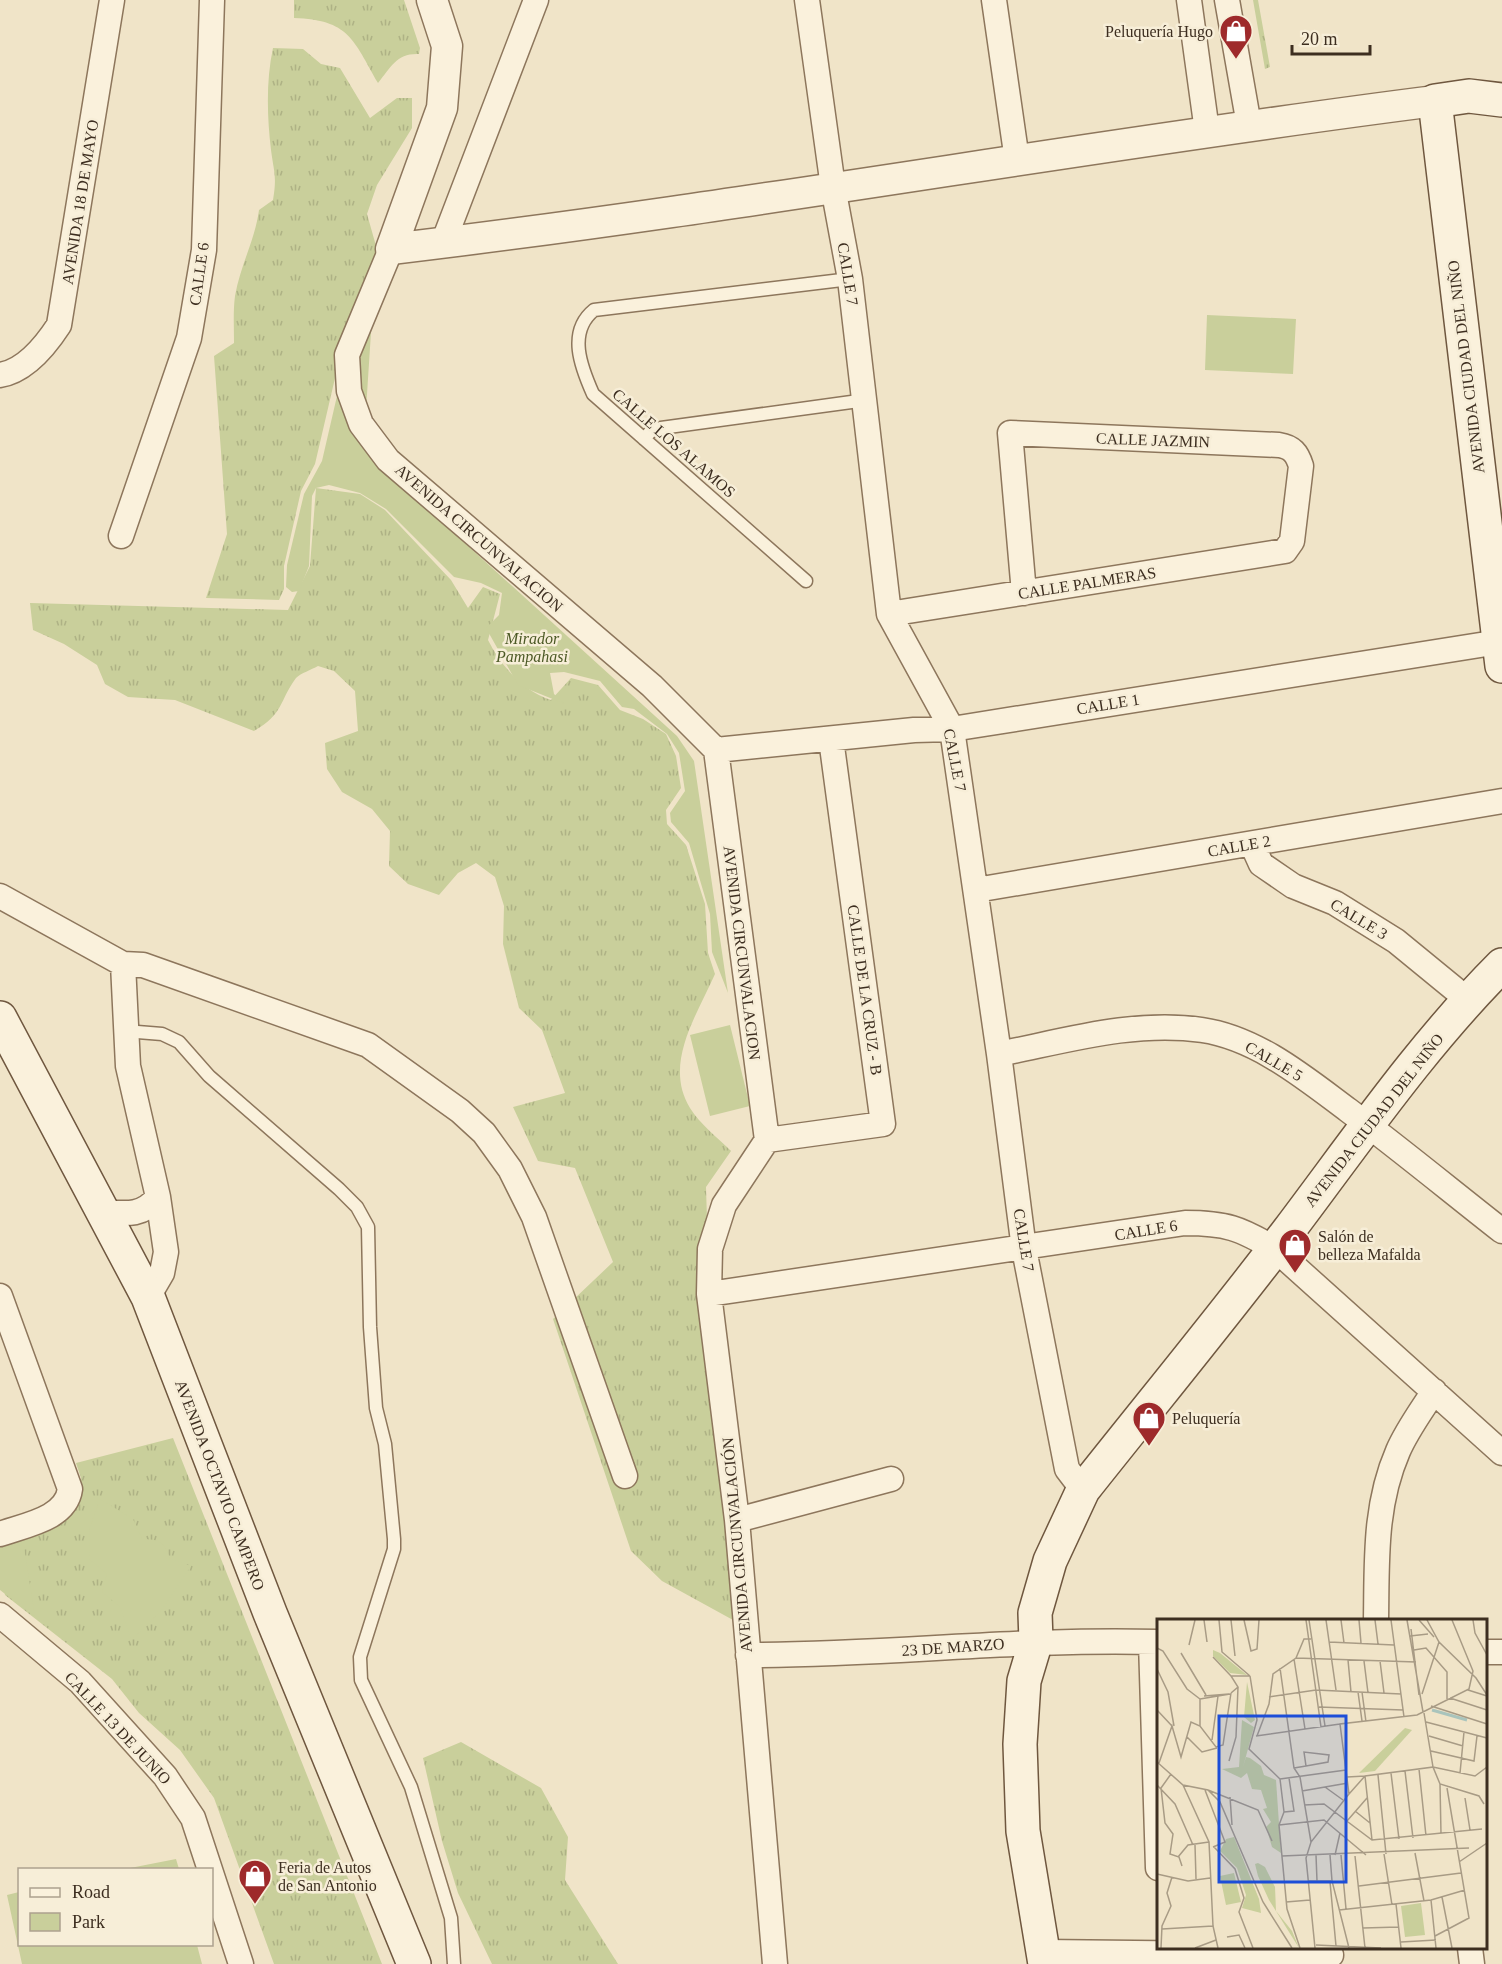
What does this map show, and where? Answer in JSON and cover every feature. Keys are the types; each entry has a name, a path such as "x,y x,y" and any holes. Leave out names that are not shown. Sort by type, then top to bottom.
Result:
{"main road":[{"path":"1435,101 1469,96 1502,82"},
{"path":"1469,96 1502,100"},
{"name":"AVENIDA CIUDAD DEL NIÑO","path":"1435,101 1500,654"},
{"name":"AVENIDA CIUDAD DEL NIÑO","path":"1044,1958 1023,1831 1020,1744 1024,1682 1036,1641 1035,1613 1050,1561 1083,1490 1275,1249 1368,1125 1468,1000 1502,965"},
{"name":"AVENIDA OCTAVIO CAMPERO","path":"0,1018 105,1212 148,1297 270,1613 414,1964"}],"street":[{"name":"AVENIDA 18 DE MAYO","path":"0,375 18,368 45,347 59,325 112,0"},
{"name":"CALLE 6","path":"121,536 189,338 197,294 204,250 212,0"},
{"path":"432,0 447,46 445,90 442,108 391,249 833,187 1249,124 1435,101"},
{"path":"443,243 536,0"},
{"name":"CALLE 7","path":"807,0 833,187 850,279 866,400 889,614 952,729 999,1054 1024,1249 1067,1469 1083,1490"},
{"path":"994,0 1017,160"},
{"path":"1189,0 1207,131"},
{"path":"1227,0 1249,124"},
{"name":"AVENIDA CIRCUNVALACION","path":"391,249 347,355 349,390 361,424 388,460 652,686 716,750 767,1140"},
{"name":"CALLE JAZMIN","path":"1024,593 1010,433 1279,445 1294,452 1301,466 1292,541 1284,551"},
{"name":"CALLE PALMERAS","path":"889,614 1284,551"},
{"name":"CALLE 1","path":"716,750 952,729 1500,654"},
{"name":"CALLE DE LA CRUZ - B","path":"767,1140 883,1124 831,739"},
{"name":"CALLE 2","path":"976,890 1502,801"},
{"name":"CALLE 3","path":"1252,844 1261,864 1293,886 1335,903 1396,941 1468,1000"},
{"path":"0,896 123,964 142,965 368,1045 460,1111 484,1133 510,1169 534,1217 625,1476"},
{"path":"123,964 128,1066 158,1197 166,1252 162,1273 148,1297"},
{"name":"CALLE 5","path":"999,1054 1116,1031 1175,1028 1202,1030 1235,1038 1294,1070 1368,1125 1502,1232"},
{"name":"AVENIDA CIRCUNVALACIÓN","path":"767,1140 724,1205 710,1249 709,1293 737,1520 775,1964"},
{"path":"105,1212 139,1213 150,1207 158,1197"},
{"name":"CALLE 6","path":"709,1293 1024,1249 1185,1223 1212,1223 1240,1229 1275,1249 1502,1453"},
{"path":"0,1296 70,1489 69,1498 60,1511 0,1534"},
{"path":"1376,1619 1377,1526 1384,1491 1398,1449 1434,1391"},
{"path":"737,1520 891,1479"},
{"name":"CALLE 13 DE JUNIO","path":"0,1615 80,1682 165,1776 193,1818 209,1868"},
{"name":"23 DE MARZO","path":"748,1656 822,1655 1036,1641 1155,1642"},
{"path":"1155,1642 1157,1793"},
{"name":"CALLE 13 DE JUNIO","path":"213,1879 241,1964"},
{"path":"1470,1949 1472,1964"},
{"path":"1044,1958 1161,1950 1323,1957"}],"lane":[{"name":"CALLE LOS ALAMOS","path":"806,581 593,394 580,364 578,336 585,317 594,310 850,279"},
{"path":"644,439 651,431 661,428 866,400"},
{"path":"125,1031 162,1034 179,1042 209,1076 339,1189 357,1207 368,1227 371,1246 370,1327 376,1408 385,1444 394,1549 362,1649 361,1680 411,1787 451,1918 454,1964"}],"green space":[{"path":"294,0 404,0 420,48 419,54 411,54 400,59 378,83 355,44 338,28 327,23 294,18"},
{"path":"1253,0 1258,0 1270,67 1265,69"},
{"path":"273,48 303,49 321,64 340,68 370,118 397,98 412,98 412,128 377,185 367,214 380,260 346,331 315,464 301,491 284,566 284,589 279,600 206,598 227,534 214,356 234,343 234,308 237,285 259,210 273,200 275,180 268,99"},
{"name":"Mirador Pampahasi","path":"374,286 365,425 435,516 677,736 694,761 728,993 712,952 710,914 689,843 671,822 670,813 685,791 679,753 667,734 634,709 622,707 600,681 564,672 550,673 554,694 565,704 518,685 486,628 499,615 502,593 481,583 454,577 386,509 360,493 329,485 316,488 312,496 309,566 299,591 292,592 286,587 287,565 304,494 322,461 352,331"},
{"path":"1207,315 1296,319 1293,374 1205,370"},
{"path":"316,488 360,494 385,510 451,580 468,608 483,587 500,594 488,640 499,659 522,684 551,700 571,678 598,685 620,710 643,719 666,734 676,756 681,788 666,810 667,824 686,845 705,904 708,953 715,974 686,1040 681,1057 680,1074 683,1091 690,1108 731,1151 706,1187 712,1381 733,1620 662,1581 631,1551 553,1319 613,1262 575,1168 538,1161 513,1107 565,1093 542,1030 519,1008 503,944 504,906 495,877 476,863 458,873 439,895 408,884 389,866 390,831 372,809 342,792 327,769 325,743 358,731 355,691 334,671 318,666 298,676 276,713 254,731 175,700 128,697 105,684 97,665 64,644 33,630 30,603 288,610 310,566"},
{"path":"730,1025 750,1106 710,1116 690,1035"},
{"path":"173,1438 382,1964 274,1964 214,1798 180,1750 139,1713 112,1679 5,1595 0,1567 0,1545 77,1494 81,1478 76,1463"},
{"path":"100,1499 133,1519 142,1539 161,1543 170,1559 191,1566 161,1611 131,1640 120,1607 102,1592 107,1574 89,1559 90,1527"},
{"path":"17,1545 24,1547 35,1617 0,1590 0,1550"},
{"path":"461,1742 541,1788 568,1837 565,1880 618,1964 492,1964 458,1893 442,1841 423,1758"},
{"path":"176,1859 179,1868 130,1868"},
{"path":"18,1892 18,1946 7,1895"},
{"path":"18,1946 197,1946 202,1964 22,1964"}],"place":[{"name":"Peluquería Hugo","path":"1236,60"},
{"name":"Salón de belleza Mafalda","path":"1295,1274"},
{"name":"Peluquería","path":"1149,1447"},
{"name":"Feria de Autos de San Antonio","path":"255,1905"}]}
